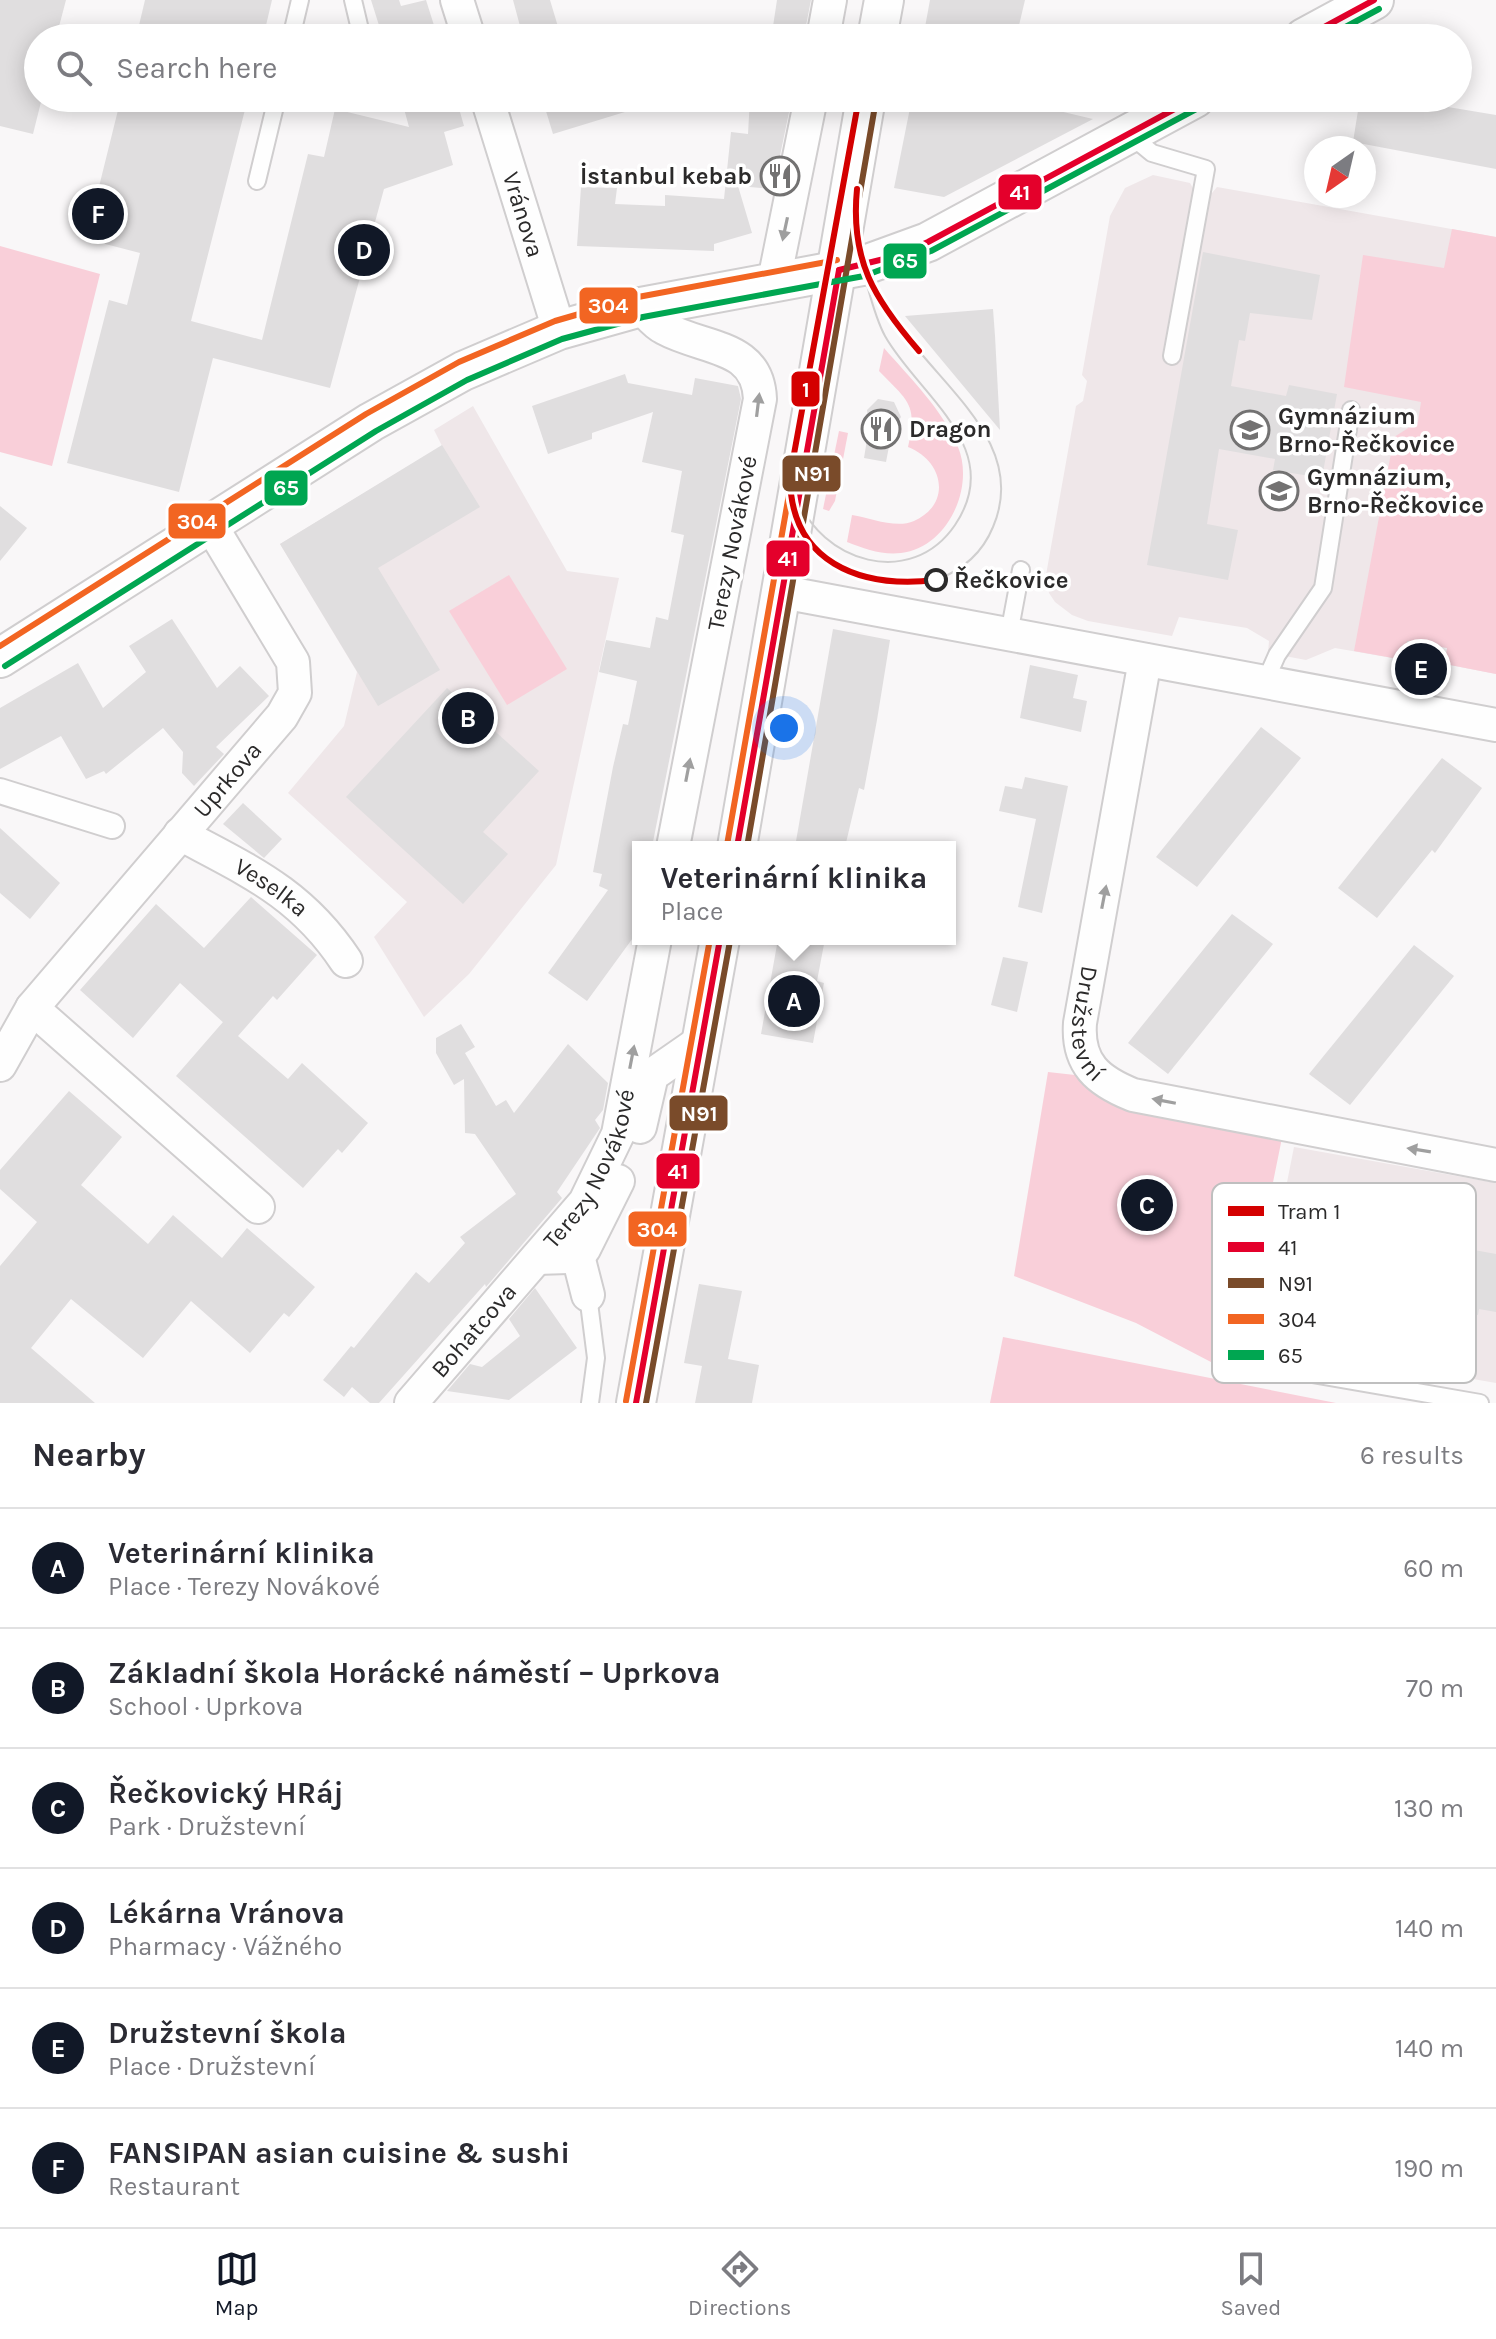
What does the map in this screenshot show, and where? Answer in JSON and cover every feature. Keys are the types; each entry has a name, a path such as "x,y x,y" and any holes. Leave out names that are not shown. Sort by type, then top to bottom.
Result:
{"street":[{"path":"457,0 465,24"},
{"path":"826,24 830,0"},
{"path":"880,24 884,0"},
{"path":"1330,24 1374,0"},
{"name":"Vránova","path":"491,112 559,330"},
{"path":"774,281 808,112"},
{"path":"738,841 839,270 864,112"},
{"path":"0,658 371,422 463,371 559,330 641,307 839,270 896,256 928,242 1169,112"},
{"name":"Terezy Novákové","path":"641,307 661,327 747,360 759,378 760,399 674,841"},
{"name":"Uprkova","path":"0,1065 32,1008 282,716 295,693 293,662 210,524"},
{"path":"782,592 1496,725"},
{"name":"Družstevní","path":"1145,660 1080,1023 1081,1049 1091,1071 1111,1086 1133,1095 1496,1165"},
{"path":"0,791 112,826"},
{"name":"Veselka","path":"180,834 278,886 327,932 346,961"},
{"name":"Terezy Novákové","path":"537,1258 585,1202 618,1134 654,945"},
{"path":"636,1403 719,945"},
{"path":"32,1008 258,1207"},
{"name":"Terezy Novákové","path":"537,1258 568,1257 584,1249 638,1136 652,1075 701,1041"},
{"name":"Terezy Novákové","path":"577,1252 588,1295"},
{"name":"Bohatcova","path":"411,1403 537,1258"}],"lane":[{"path":"294,24 300,0"},
{"path":"353,0 359,24"},
{"path":"257,181 274,112"},
{"path":"1129,134 1152,153 1206,169 1172,356"},
{"path":"1265,682 1277,655 1323,588 1351,410"},
{"path":"1009,634 1021,570"},
{"path":"588,1295 596,1358 590,1403"},
{"path":"1365,1383 1480,1403"}],"shaded area":[{"name":"Gymnázium, Brno-Řečkovice","path":"1153,175 1190,183 1194,190 1212,193 1217,187 1304,203 1304,208 1334,208 1496,237 1496,674 1445,664 1447,648 1408,641 1404,660 1335,648 1306,660 1268,653 1269,641 1247,628 1179,617 1172,636 1088,621 1072,615 1055,602 1049,593 1046,575 1076,406 1083,401 1087,381 1082,375 1110,216 1125,188"},
{"path":"1452,229 1496,237 1496,674 1445,664 1447,648 1408,641 1404,660 1354,651 1394,437 1418,422 1421,402 1344,387 1363,255 1444,268"},
{"path":"0,246 100,274 52,466 0,452"},
{"path":"884,348 944,420 958,447 962,463 960,497 944,528 917,549 901,553 880,552 847,542 852,515 907,523 926,514 938,494 936,472 929,462 908,447 912,421 908,404 879,371"},
{"path":"473,406 567,571 619,578 556,865 469,974 424,1017 374,937 407,902 288,793 344,726 357,672 280,544 442,446 434,430"},
{"path":"839,431 848,433 835,501 829,511 823,509"},
{"path":"509,575 567,669 507,705 449,611"},
{"path":"1048,1072 1084,1076 1283,1133 1273,1183 1212,1183 1212,1363 1136,1323 1014,1276"},
{"path":"1294,1147 1496,1183 1496,1383 1476,1380 1476,1183 1287,1183"},
{"path":"1003,1337 1212,1378 1212,1383 1235,1383 1336,1403 990,1403"}],"building":[{"path":"0,0 66,0 60,24 24,24 24,112 38,112 33,134 0,126"},
{"path":"145,0 272,0 266,24 139,24"},
{"path":"371,0 399,0 401,6 426,0 434,24 379,24"},
{"path":"513,0 550,0 557,24 519,24"},
{"path":"777,0 811,0 806,24 773,24"},
{"path":"930,0 1025,0 1019,24 926,24"},
{"path":"1472,111 1496,115 1496,169 1376,146 1376,136 1354,136 1358,112"},
{"path":"118,112 244,112 191,321 262,340 308,154 324,157 334,112 347,112 409,127 405,112 460,112 464,126 444,132 453,165 384,189 330,388 213,358 179,492 67,463 109,300 127,305 140,253 86,239"},
{"path":"546,112 625,112 553,134"},
{"path":"749,112 789,112 773,189 738,186 752,233 714,244 714,251 577,246 581,187 617,188 615,204 665,206 665,195 724,199 731,132 748,134"},
{"path":"909,112 1064,112 1093,119 944,197 894,188"},
{"name":"Gymnázium Brno-Řečkovice","path":"1203,252 1320,275 1312,320 1250,313 1245,341 1239,340 1231,386 1286,396 1289,385 1337,394 1322,478 1273,470 1275,459 1219,449 1207,524 1238,530 1228,580 1147,565"},
{"path":"993,309 995,336 1000,430 905,316"},
{"path":"625,374 628,383 692,395 695,378 738,386 741,399 653,841 632,841 632,939 587,1001 548,973 608,890 599,886 602,874 593,872 613,767 623,724 628,725 637,681 599,672 606,640 650,648 656,617 668,620 684,535 671,532 682,471 642,462 653,412 592,433 592,439 548,454 532,406"},
{"name":"Dragon","path":"878,399 894,402 901,417 892,431 886,462 864,458 869,427 867,410"},
{"path":"442,445 480,507 378,568 440,670 378,706 280,544"},
{"path":"0,506 27,528 0,561"},
{"path":"172,619 217,688 240,666 269,696 216,747 224,754 194,786 182,773 183,752 163,728 106,774 104,771 86,779 61,736 0,769 0,708 78,663 103,708 146,672 129,646"},
{"path":"833,629 890,640 864,790 859,788 846,841 796,841"},
{"path":"1407,641 1443,648 1436,684 1401,677"},
{"path":"1030,665 1078,675 1073,698 1087,701 1081,732 1020,718"},
{"path":"447,688 539,771 483,832 508,854 463,904 346,797"},
{"path":"1261,727 1301,758 1197,887 1156,857"},
{"path":"1442,758 1482,788 1435,853 1432,850 1377,918 1338,888"},
{"path":"1025,777 1068,786 1042,913 1018,907 1036,819 999,811 1005,786 1022,789"},
{"path":"243,803 282,839 264,858 223,824"},
{"path":"0,828 60,883 30,919 0,893"},
{"path":"251,897 317,955 277,1000 273,996 238,1036 288,1079 302,1063 368,1123 342,1153 338,1149 303,1188 176,1076 223,1022 180,983 133,1038 80,990 156,904 204,948"},
{"path":"1232,914 1273,944 1168,1074 1128,1043"},
{"path":"777,945 824,945 817,981 824,983 813,1043 761,1034"},
{"path":"1414,945 1454,976 1350,1105 1309,1074"},
{"path":"1003,957 1028,962 1017,1012 991,1005"},
{"path":"461,1024 475,1047 465,1053 496,1106 506,1100 514,1113 568,1044 608,1083 603,1110 595,1120 600,1128 557,1192 562,1198 486,1287 485,1284 379,1403 370,1403 352,1387 344,1397 323,1380 351,1346 354,1348 416,1272 429,1283 465,1243 460,1237 516,1194 475,1134 465,1133 464,1079 454,1085 436,1053 436,1038"},
{"path":"69,1091 122,1137 81,1185 148,1244 173,1215 222,1258 247,1228 315,1287 289,1317 284,1313 250,1353 191,1301 143,1358 71,1299 31,1348 95,1403 0,1403 0,1266 37,1222 0,1189 0,1170"},
{"path":"1476,1250 1496,1254 1496,1312 1479,1309 1478,1315"},
{"path":"699,1284 742,1291 728,1359 759,1365 752,1403 695,1403 702,1366 684,1363"},
{"path":"535,1288 577,1348 509,1400 447,1391 470,1364 482,1367 520,1336 509,1319"}],"tram line":[{"name":"1","path":"856,112 790,476 793,506 802,530 816,549 834,564 881,580 936,580"},
{"name":"1","path":"857,189 857,237 868,277 889,314 919,351"},
{"path":"798,436 794,481 797,496 809,519 825,538 845,551 868,560 892,562 915,557 937,545 955,525 968,497 971,471 964,447 952,424 885,336 860,261"},
{"path":"919,351 983,431 994,453 1000,476 1000,501 993,527 983,545 963,566 936,580"}],"transit line":[{"name":"41","path":"1330,24 1374,0"},
{"name":"65","path":"1351,24 1379,9"},
{"name":"N91","path":"748,841 874,112"},
{"name":"41","path":"839,270 896,256 928,242 1169,112"},
{"name":"65","path":"5,666 376,431 467,380 562,339 643,317 864,276 931,251 1191,112"},
{"name":"304","path":"0,646 366,414 459,362 555,321 638,297 837,260"},
{"name":"304","path":"728,841 829,268"},
{"name":"41","path":"738,841 839,270"},
{"name":"304","path":"626,1401 709,945"},
{"name":"41","path":"636,1403 719,945"},
{"name":"N91","path":"646,1403 729,945"}],"place":[{"name":"İstanbul kebab","path":"780,176"},
{"name":"FANSIPAN asian cuisine & sushi","path":"98,214"},
{"name":"Lékárna Vránova","path":"364,250"},
{"name":"Dragon","path":"881,429"},
{"name":"Gymnázium Brno-Řečkovice","path":"1250,430"},
{"name":"Gymnázium, Brno-Řečkovice","path":"1279,491"},
{"name":"Řečkovice","path":"936,580"},
{"name":"Družstevní škola","path":"1421,669"},
{"name":"Základní škola Horácké náměstí – Uprkova","path":"468,718"},
{"name":"Veterinární klinika","path":"794,1001"},
{"name":"Řečkovický HRáj","path":"1147,1205"}]}
